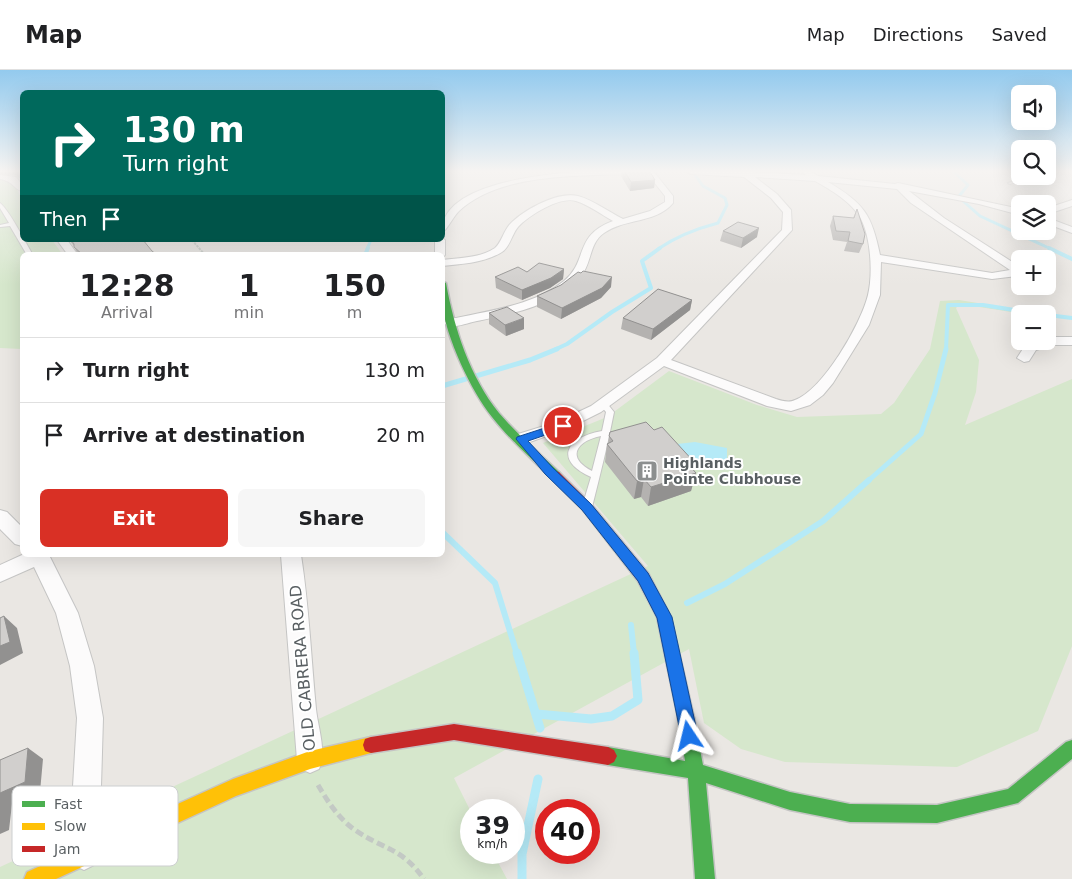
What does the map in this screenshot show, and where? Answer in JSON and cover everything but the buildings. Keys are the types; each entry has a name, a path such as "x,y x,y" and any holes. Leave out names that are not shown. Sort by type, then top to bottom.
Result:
{"street":[{"path":"445,223 452,210"},
{"path":"445,263 483,257 500,249 513,226 534,210"},
{"path":"598,210 620,221"},
{"path":"451,323 535,301 562,288 578,274 587,244 598,233 620,221 649,216 661,210"},
{"path":"521,439 563,426 603,404 662,361 692,332 787,230 787,210"},
{"path":"662,361 772,403 790,406 807,400 826,383 854,344 866,320 875,289 877,258 865,218 859,210"},
{"path":"877,258 992,276 1013,274 1016,269 927,210"},
{"path":"1056,224 1072,230"},
{"path":"445,307 476,386 495,414 521,439 549,471 587,507 643,577 664,617 696,771 705,879"},
{"path":"1024,358 1031,347 1051,341 1072,341"},
{"path":"0,516 20,537"},
{"path":"0,574 23,557"},
{"path":"37,557 67,613 82,666 90,718 87,786"},
{"name":"OLD CABRERA ROAD","path":"290,557 296,584 304,724 310,760"},
{"path":"178,813 233,788 310,760 374,744 454,732 558,746 696,771 790,801 850,813 937,814 1012,797 1071,750"},
{"path":"34,879 61,866"}],"lane":[{"path":"3,210 20,238"},
{"path":"0,226 12,224"},
{"path":"587,507 607,433 610,412 603,404"},
{"path":"596,476 581,469 572,458 572,453 576,445 583,438 592,433 607,433"}],"path":[{"path":"194,242 202,252"},
{"name":"OLD CABRERA ROAD","path":"310,760 315,779 326,799 342,819 362,834 397,850 412,863 424,879"}],"green space":[{"path":"0,210 20,210 20,242 53,242 61,252 20,252 20,349 0,348"},
{"path":"959,300 1011,308 1011,312 960,304 956,308 979,360 976,392 965,425 1072,379 1072,646 1038,731 957,767 785,762 741,749 704,723 689,649 454,778 464,799 460,799 460,864 499,864 507,879 0,879 0,867 12,861 12,866 178,866 178,786 174,786 648,566 543,443 607,417 669,371 757,405 797,417 881,414 894,403 930,349 940,301"}],"water":[{"path":"695,442 727,448 727,467 676,455 668,445"}],"waterway":[{"path":"658,249 686,233 718,223 725,210"},
{"path":"973,210 980,216 1051,249"},
{"path":"367,249 370,242"},
{"path":"366,252 368,248"},
{"path":"554,350 567,344 612,312 651,288 642,261 660,248"},
{"path":"1049,248 1072,259"},
{"path":"946,350 948,305 983,305 1011,310"},
{"path":"1056,316 1072,318"},
{"path":"445,385 530,360 557,349"},
{"path":"868,481 921,434 935,393 946,349"},
{"path":"687,603 725,584 823,521 869,480"},
{"path":"445,535 495,583 517,654"},
{"path":"631,625 634,654"},
{"path":"517,653 540,728"},
{"path":"537,714 591,719 612,716 638,700 634,653"},
{"path":"522,879 522,854 538,779"}],"traffic: fast":[{"path":"445,298 461,352 486,402 509,430 555,475"},
{"path":"686,718 696,771 705,879"},
{"path":"608,756 696,771 790,801 850,813 937,814 1012,797 1072,748"}],"traffic: slow":[{"path":"178,813 233,788 310,760 371,745"},
{"path":"34,879 62,866"}],"traffic: jam":[{"path":"555,475 587,507 643,577 664,617 686,718"},
{"path":"371,745 454,732 608,756"}],"place":[{"name":"Highlands Pointe Clubhouse","path":"647,471"}],"route":[{"path":"563,426 521,439 549,471 587,507 643,577 664,617 689,736"}]}
